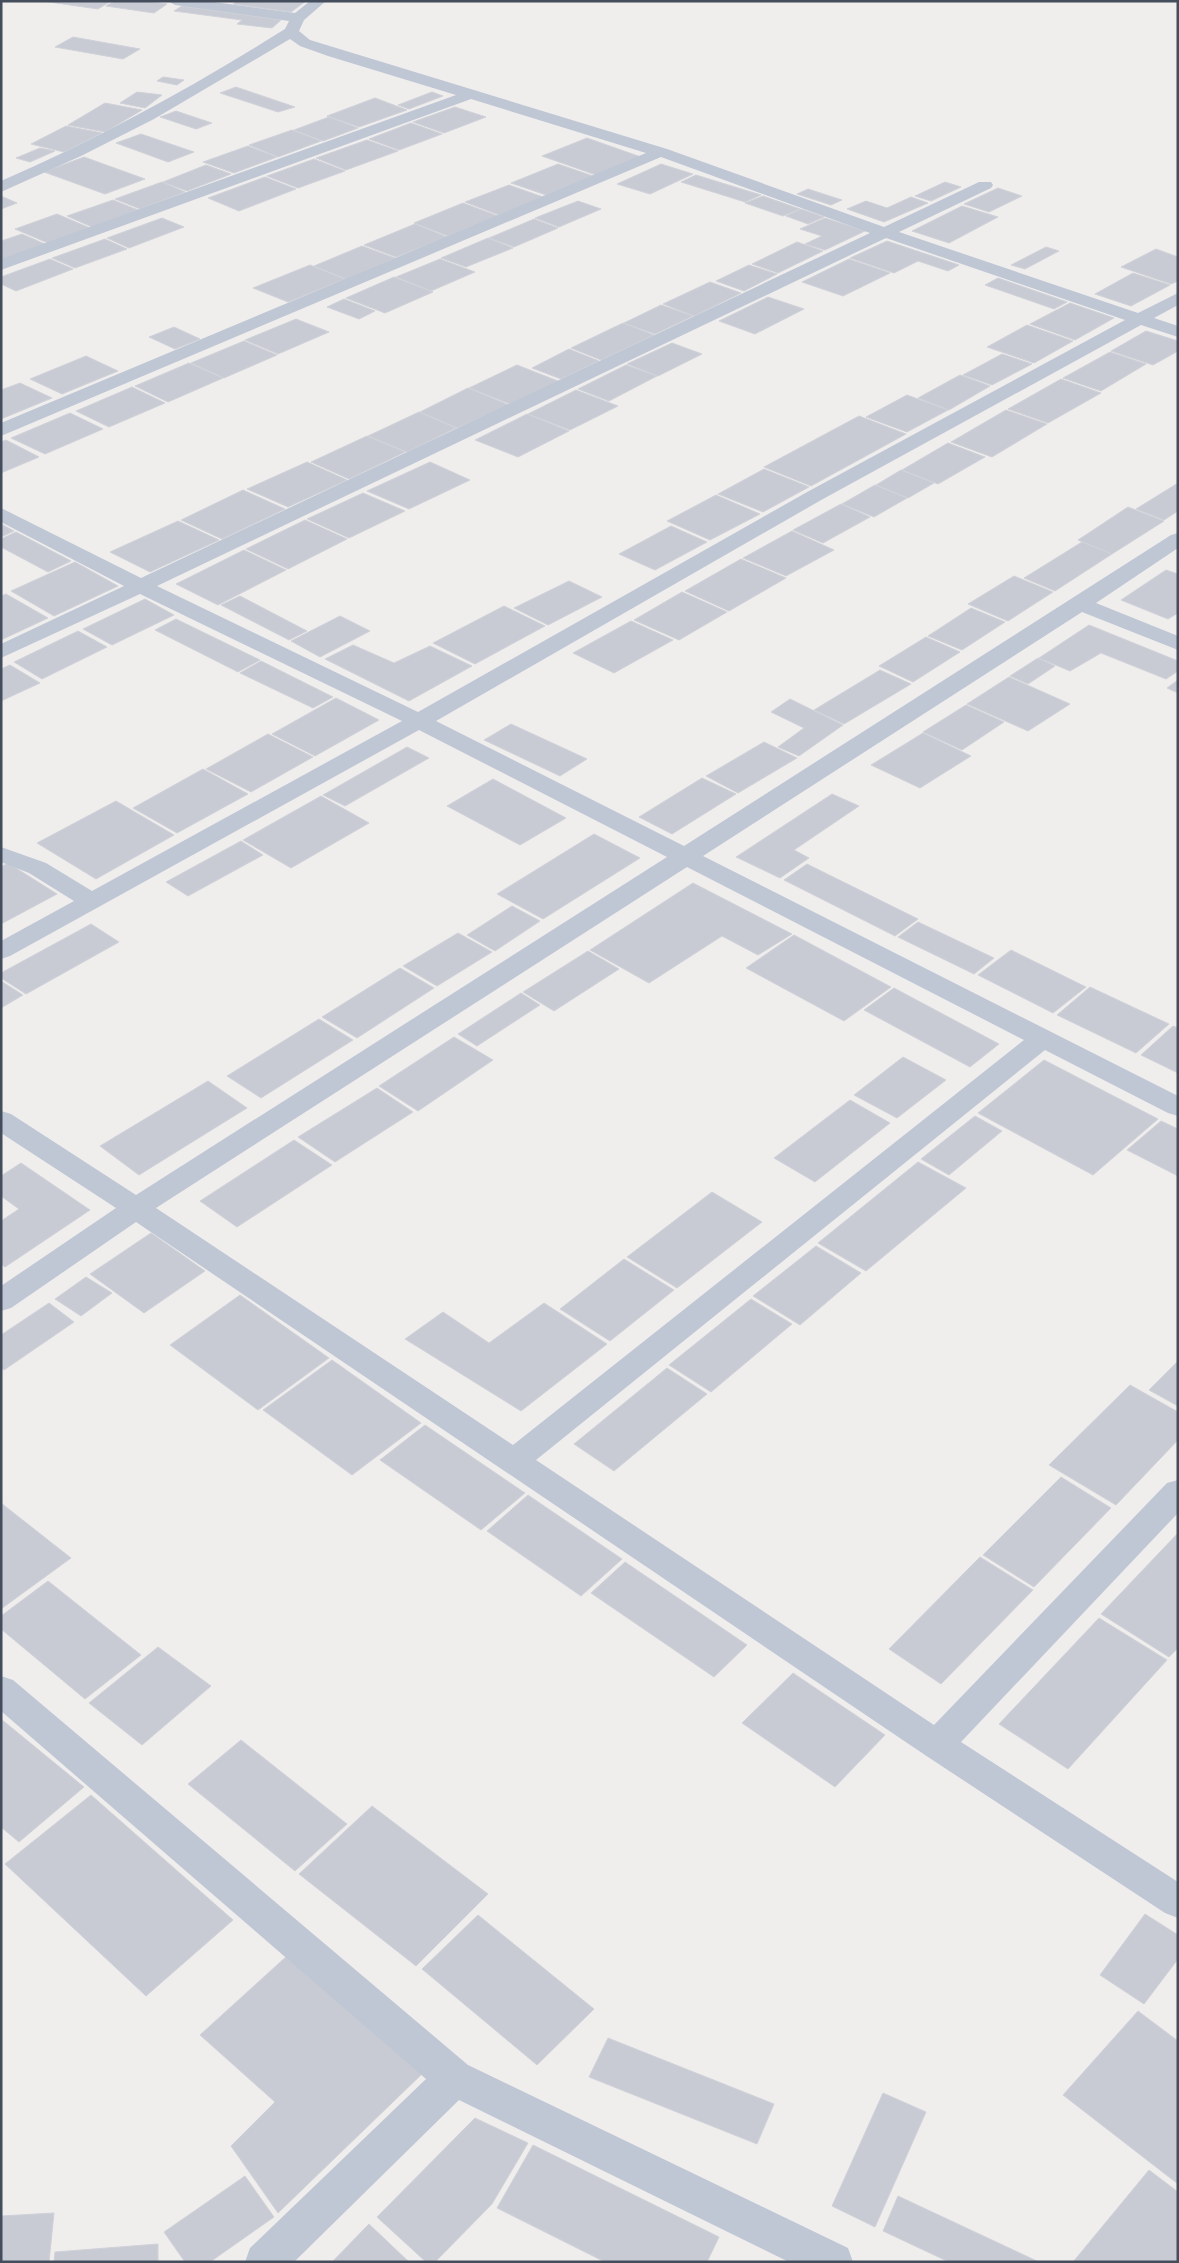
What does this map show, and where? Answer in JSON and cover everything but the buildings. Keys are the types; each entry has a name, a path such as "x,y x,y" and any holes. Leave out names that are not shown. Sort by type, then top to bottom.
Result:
{"street":[{"path":"176,1 298,18"},
{"path":"1,187 118,133 177,101 290,32 298,18 319,1"},
{"path":"290,32 305,42 319,48 660,152 882,232 1178,332"},
{"path":"1,265 470,95"},
{"path":"1,430 660,152"},
{"path":"1,652 882,232 985,185"},
{"path":"1,951 419,721 816,494 1178,298"},
{"path":"1,514 141,586 419,721 1178,1107"},
{"path":"1,1301 136,1208 684,855 1080,604 1178,539"},
{"path":"1080,604 1178,644"},
{"path":"1,854 22,859 41,869 92,902"},
{"path":"514,1461 1042,1039"},
{"path":"1,1120 136,1208 937,1745 1178,1902"},
{"path":"937,1745 1178,1492"},
{"path":"1,1690 454,2078 833,2262"},
{"path":"265,2262 454,2078"}]}
